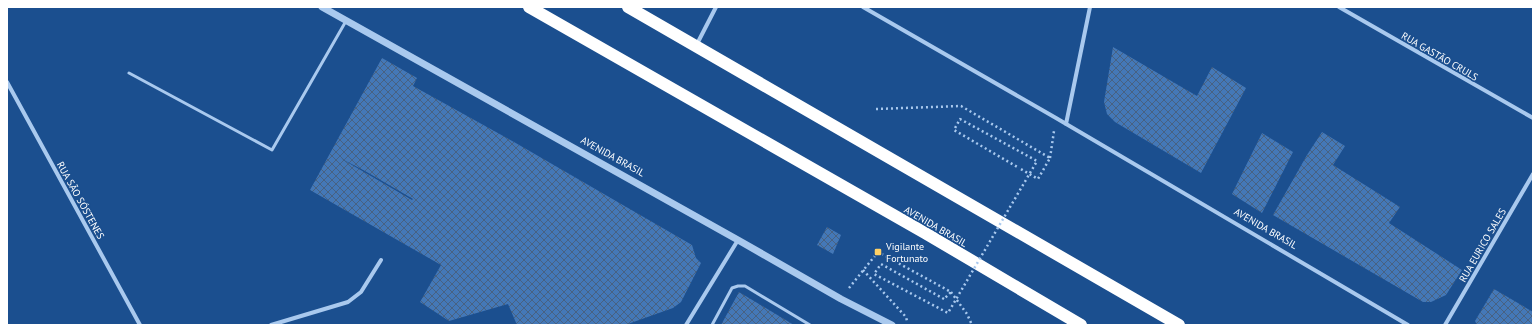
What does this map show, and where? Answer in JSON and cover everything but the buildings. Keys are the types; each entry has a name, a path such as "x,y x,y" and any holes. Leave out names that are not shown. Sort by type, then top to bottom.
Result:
{"highway":[{"name":"AVENIDA BRASIL","path":"529,7 925,233 1081,325"},
{"path":"628,7 1179,325"}],"street":[{"name":"AVENIDA BRASIL","path":"322,7 841,299 892,325"},
{"path":"696,45 716,7"},
{"name":"AVENIDA BRASIL","path":"863,7 873,9 1408,325"},
{"path":"1066,124 1090,7"},
{"name":"RUA GASTÃO CRULS","path":"1338,7 1533,118"},
{"name":"RUA SÃO SÓSTENES","path":"7,82 140,325"},
{"name":"RUA EURICO SALES","path":"1445,325 1533,174"},
{"path":"686,325 738,240"},
{"path":"271,325 348,302 361,292 381,260"}],"lane":[{"path":"129,73 272,150 333,41 346,21"},
{"path":"712,325 732,288 738,286 745,286 810,325"}],"path":[{"path":"876,109 960,106 1050,158"},
{"path":"951,292 944,299 881,264 874,274 948,313 1037,161 960,119 954,130 1019,168 1038,179 1050,158 1056,118"},
{"path":"841,299 878,252 951,292 967,314 972,325"},
{"path":"864,270 906,317 907,325"}],"place":[{"name":"Vigilante Fortunato","path":"878,252"}]}
